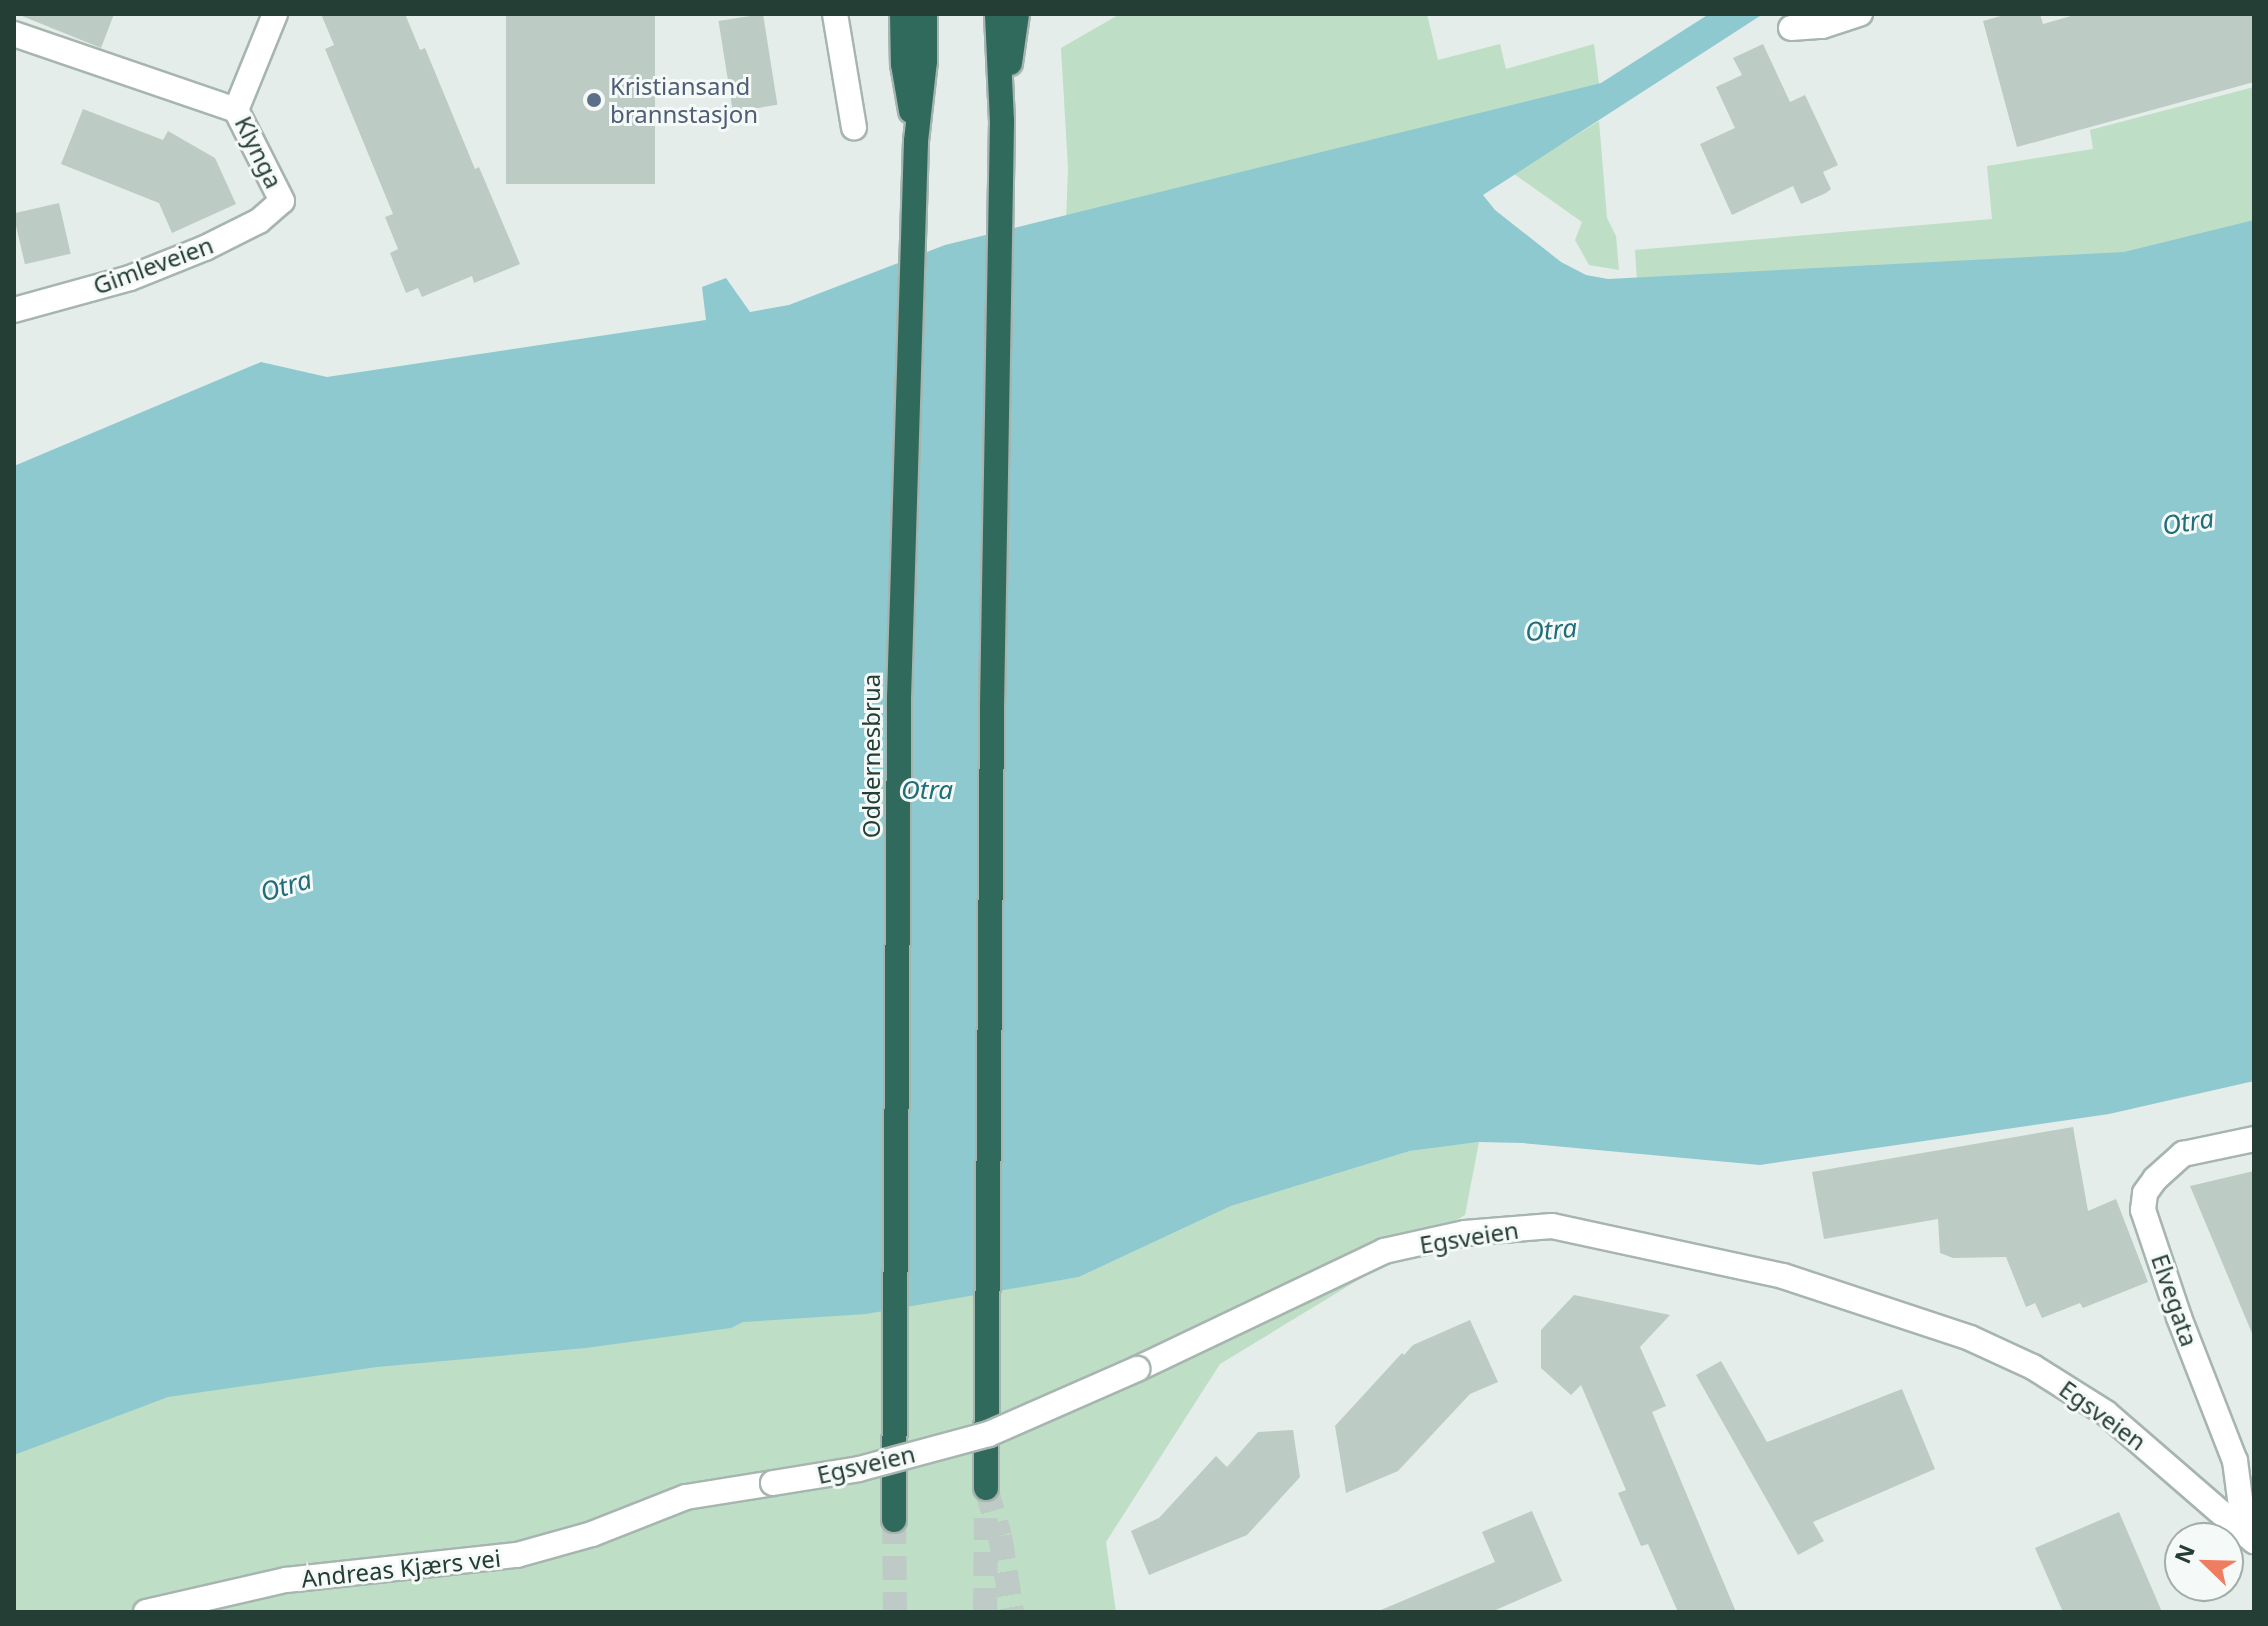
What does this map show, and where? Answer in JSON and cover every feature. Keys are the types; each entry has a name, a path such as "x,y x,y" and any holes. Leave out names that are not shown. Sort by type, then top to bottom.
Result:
{"highway":[{"path":"902,14 903,64 916,141"},
{"path":"916,141 925,61 925,14"},
{"path":"986,1488 992,707 1002,121 997,14"},
{"path":"1002,121 1017,14"},
{"name":"Oddernesbrua","path":"894,1520 899,698 916,141"}],"street":[{"name":"Klynga","path":"275,14 236,110 282,201"},
{"path":"835,14 854,127"},
{"path":"1791,28 1822,26 1860,14"},
{"path":"14,34 236,110"},
{"name":"Gimleveien","path":"14,310 130,278 205,248 259,221 282,201"},
{"name":"Elvegata","path":"2249,1535 2235,1461 2179,1317 2143,1210 2145,1193 2155,1179 2183,1154 2254,1139"},
{"name":"Egsveien","path":"650,1509 711,1492 859,1469 989,1434 1137,1369 1384,1251 1465,1233 1552,1226 1783,1276 1970,1338 2033,1367 2106,1413 2249,1535"},
{"name":"Andreas Kjærs vei","path":"146,1612 286,1580 517,1555 592,1534 650,1509"}],"green space":[{"path":"1120,14 1427,14 1438,60 1500,44 1506,69 1594,44 1600,91 1066,221 1068,168 1061,48"},
{"path":"2254,87 2254,221 2130,255 1637,280 1635,250 1992,219 1987,166 2093,149 2090,130"},
{"path":"1599,121 1607,218 1616,236 1619,270 1589,265 1575,240 1582,222 1514,174"},
{"path":"14,1042 848,1315 1079,1277 1231,1206 1410,1151 1479,1142 1465,1215 1220,1364 1106,1542 1116,1612 14,1612"}],"water":[{"name":"Otra","path":"1709,14 1763,14 1483,195 1495,210 1561,262 1586,275 1608,279 2124,252 2254,220 2254,1081 2109,1114 1760,1165 1522,1143 1479,1142 1410,1151 1231,1206 1079,1277 866,1314 743,1322 731,1328 586,1348 377,1367 168,1397 14,1455 14,466 261,362 327,377 706,320 702,287 726,278 750,312 789,305 945,245 1601,83"}],"building":[{"path":"17,14 114,14 101,48"},
{"path":"321,14 405,14 420,50 425,48 475,169 479,167 520,264 474,283 472,276 422,297 418,288 406,293 390,253 398,249 385,217 393,214 325,49 334,45"},
{"name":"Kristiansand brannstasjon","path":"506,14 655,14 655,184 506,184"},
{"path":"763,14 777,105 733,112 719,21"},
{"path":"2008,14 2040,14 2043,24 2078,14 2254,14 2254,82 2017,147 1983,21"},
{"path":"1763,44 1790,102 1805,95 1838,165 1823,172 1831,189 1826,193 1801,204 1793,186 1732,215 1700,144 1735,128 1716,87 1742,75 1733,58"},
{"path":"83,109 163,140 168,131 215,158 236,204 172,233 159,203 61,164"},
{"path":"59,203 71,254 25,264 14,213"},
{"path":"2073,1127 2088,1211 2116,1199 2148,1282 2083,1308 2080,1303 2042,1318 2035,1303 2026,1307 2006,1257 1953,1258 1940,1253 1938,1219 1824,1239 1812,1172"},
{"path":"2254,1171 2254,1338 2190,1186"},
{"path":"1574,1295 1670,1315 1640,1347 1666,1406 1652,1412 1736,1612 1678,1612 1648,1544 1641,1546 1618,1493 1626,1490 1581,1385 1571,1395 1541,1368 1541,1330"},
{"path":"1470,1320 1498,1382 1470,1394 1398,1471 1346,1493 1335,1426 1402,1353 1404,1355 1413,1345"},
{"path":"1721,1361 1767,1442 1902,1389 1935,1469 1813,1522 1824,1541 1798,1555 1696,1375"},
{"path":"1293,1430 1300,1477 1247,1535 1149,1575 1131,1531 1159,1518 1216,1456 1227,1467 1258,1432"},
{"path":"1532,1511 1562,1581 1491,1612 1376,1612 1495,1562 1482,1532"},
{"path":"2119,1512 2162,1612 2063,1612 2035,1548"}],"tunnel":[{"path":"986,1488 1000,1536 1012,1612"},
{"path":"985,1612 986,1518"},
{"path":"894,1520 895,1612"}],"place":[{"name":"Kristiansand brannstasjon","path":"594,100"}]}
